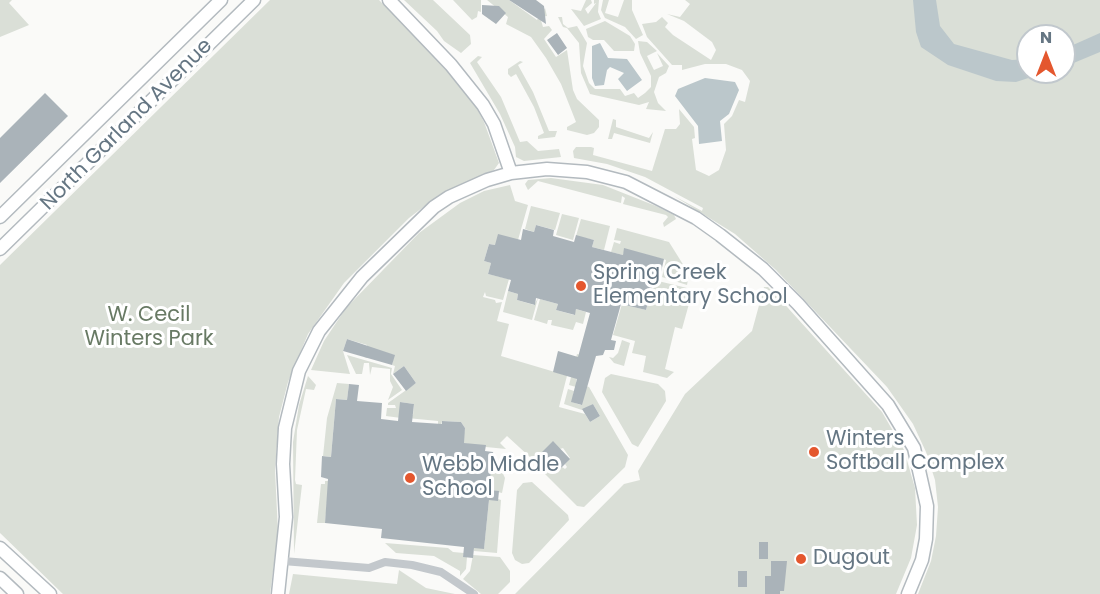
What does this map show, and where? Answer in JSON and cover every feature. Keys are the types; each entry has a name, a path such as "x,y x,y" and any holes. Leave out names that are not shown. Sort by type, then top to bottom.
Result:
{"street":[{"name":"North Garland Avenue","path":"0,217 221,0"},
{"name":"North Garland Avenue","path":"0,249 254,0"},
{"path":"389,0 451,65 483,105 494,124 511,173"},
{"path":"278,594 286,517 283,464 285,428 299,371 319,331 362,277 434,207 478,184 511,173 566,169 626,182 696,218 720,235 763,269 798,304 888,405 914,448 923,478 928,521 922,560 908,594"},
{"path":"0,548 50,594"},
{"path":"283,561 369,568 385,562 398,564 441,572 474,594"},
{"path":"0,578 17,594"},
{"path":"21,594 35,580"}],"green space":[{"path":"0,0 12,0 9,3 29,25 0,37"},
{"name":"W. Cecil Winters Park","path":"270,0 379,0 445,67 473,101 484,122 499,163 494,170 439,195 409,218 344,283 308,334 288,382 279,417 275,470 278,533 270,594 63,594 0,533 0,265"},
{"path":"404,0 433,0 470,35 471,44 461,53 444,41 437,31"},
{"path":"453,0 481,0 481,12 478,11 477,17 472,20"},
{"path":"487,0 509,0 537,20 545,8 547,16 540,17 543,27 549,26 552,30 544,39 556,57 567,50 573,90 577,99 599,120 599,127 594,133 587,135 567,130 567,127 576,122 561,84 546,58 531,37 506,24 508,17"},
{"path":"586,0 591,0 592,3 585,9 588,14 596,3 594,4 594,0 599,0 598,12 601,19 584,26 571,9 581,11"},
{"path":"603,0 609,0 605,13 618,17 624,0 632,0 632,10 643,35 636,39 625,27 605,18 601,10"},
{"path":"685,0 1100,0 1100,594 918,594 931,561 936,536 938,507 935,480 926,452 913,424 887,387 776,270 735,234 674,196 702,211 703,208 645,177 607,164 574,158 573,151 576,147 591,147 594,148 593,155 652,171 665,129 676,129 680,124 679,109 694,127 695,138 692,139 696,170 709,176 719,170 726,150 724,124 732,116 739,100 745,102 750,81 742,70 726,64 705,64 682,70 682,65 672,65 647,37 642,24 656,22 662,17 668,23 665,27 673,35 711,60 716,50 712,42 684,21 667,14 680,17 690,4"},
{"path":"558,17 562,17 563,24 568,28 577,26 587,43 583,66 589,83 595,89 620,89 625,96 634,93 638,98 645,93 651,87 651,76 640,53 638,41 647,42 657,51 647,56 654,70 663,66 657,53 669,66 666,73 659,77 654,92 658,103 666,111 646,109 649,102 639,105 590,94 581,73 579,43 567,28 563,27"},
{"path":"605,21 630,36 635,44 634,51 614,51 604,40 593,40 588,37 586,29"},
{"path":"478,56 482,57 477,62 501,97 520,142 527,141 538,151 559,149 561,157 524,161 516,157 515,147 500,114 470,63"},
{"path":"520,61 523,62 518,65 533,92 549,131 557,131 555,137 538,139 538,136 544,133 534,107 516,74 511,77 508,74 508,69"},
{"path":"613,119 616,120 616,127 649,138 653,132 650,143 614,133 612,139 608,139"},
{"path":"551,178 603,185 656,206 674,215 676,219 664,227 663,223 668,217 666,215 623,204 625,198 622,196 621,203 538,181 528,190 525,184 528,180"},
{"path":"510,185 515,201 528,205 518,240 495,245 489,244 484,261 491,263 488,274 509,279 503,300 486,296 485,292 483,297 495,300 496,303 502,302 497,321 509,324 501,356 565,375 569,368 559,407 585,414 590,422 600,416 593,404 582,410 564,404 568,389 574,391 572,402 581,405 576,387 569,385 577,354 581,355 576,383 589,387 628,455 625,467 584,507 577,506 543,472 548,466 556,473 562,467 565,469 567,467 565,464 570,458 563,448 538,456 547,465 543,469 507,436 500,443 506,449 462,443 465,428 461,422 442,421 441,426 438,426 438,421 407,418 408,415 413,415 414,404 400,402 401,418 386,416 387,408 396,408 395,405 388,405 388,403 416,383 404,366 393,374 394,355 371,348 367,358 364,357 367,345 347,339 343,351 350,374 311,370 324,341 346,308 419,233 460,203 484,191"},
{"path":"531,206 560,213 555,230 536,225 534,232 525,229"},
{"path":"562,214 579,218 573,240 556,235"},
{"path":"581,219 610,226 604,250 592,247 594,240 576,236"},
{"path":"617,228 669,242 689,274 687,285 662,277 666,260 625,249 623,255 611,252 614,242 620,244 621,241 614,240"},
{"path":"654,280 687,288 692,293 682,329 675,327 665,369 674,372 667,378 643,372 646,356 632,353 635,341 613,335 622,304 646,310"},
{"name":"Winters Softball Complex","path":"764,287 768,287 779,298 882,412 904,450 915,488 917,525 911,558 896,594 515,594 624,484 640,480 638,471 685,394 752,331"},
{"path":"508,291 518,294 517,300 534,305 538,298 532,320 503,312"},
{"path":"540,299 558,304 556,310 574,315 576,309 586,312 583,324 576,322 573,330 551,325 552,320 548,320 547,324 534,320"},
{"path":"622,340 630,343 624,366 614,363 609,357 613,358 618,353"},
{"path":"347,355 392,368 391,374 402,390 388,400 393,387 390,381 390,369 372,367 370,375 369,363 364,363 362,374 356,374"},
{"path":"611,374 658,384 665,391 666,401 638,447 632,444 602,392 605,378"},
{"path":"308,376 316,385 314,390 306,389 297,430 295,480 296,484 302,485 294,554 293,442 299,405"},
{"path":"337,383 349,384 347,400 336,399 331,457 323,456 327,418"},
{"path":"493,452 505,478 502,493 489,490"},
{"path":"325,481 329,481 325,523 317,523 321,484 325,484"},
{"path":"532,482 568,515 569,520 529,563 522,564 515,560 512,553 517,490 523,483"},
{"path":"489,500 501,500 497,553 474,551 474,548 484,548"},
{"path":"385,543 448,548 453,552 464,553 463,557 467,557 466,569 460,576 460,571 434,556 396,553"},
{"path":"473,555 500,557 510,571 510,582 498,594 481,594 463,579 470,571"},
{"path":"399,570 426,588 455,594 289,594 293,574 397,584"}],"shaded area":[{"path":"913,0 936,0 940,26 954,44 1016,60 1016,82 996,81 948,65 921,47 916,32"},
{"path":"1100,33 1100,52 1076,62 1076,44"},
{"path":"600,43 608,58 627,59 642,80 627,91 618,79 624,73 610,67 607,70 604,85 595,86 592,78 592,46"},
{"path":"705,78 735,82 739,90 729,114 720,121 722,141 699,144 698,126 675,96 678,89"}],"building":[{"path":"509,0 536,0 544,6 546,24"},
{"path":"482,5 499,6 506,13 496,24 482,14"},
{"path":"557,33 567,48 558,55 547,40"},
{"path":"45,93 68,116 0,183 0,138"},
{"name":"Spring Creek Elementary School","path":"536,225 554,230 553,236 574,242 576,235 594,240 592,247 623,255 624,248 664,259 659,281 654,280 646,310 621,304 611,340 616,341 614,350 605,350 603,355 596,356 582,405 571,402 577,379 553,372 558,351 578,357 590,313 576,309 575,315 556,310 558,304 536,298 535,305 517,300 518,294 508,291 511,280 488,274 491,263 484,261 489,244 495,245 498,234 521,240 523,229 534,232"},
{"path":"347,339 395,355 392,365 343,351"},
{"path":"404,366 416,383 406,391 393,374"},
{"name":"Webb Middle School","path":"349,384 359,385 357,401 382,403 381,419 398,421 400,402 414,404 412,422 442,424 442,421 461,422 465,428 464,443 486,445 485,451 493,452 489,490 499,491 498,501 489,500 484,549 474,548 473,558 463,557 464,547 381,538 382,529 325,523 328,479 321,477 322,456 331,457 336,399 347,400"},
{"path":"593,404 600,416 590,422 582,409"},
{"path":"553,441 570,459 556,473 538,456"},
{"path":"759,542 768,542 768,559 759,559"},
{"path":"771,561 787,561 784,591 780,591 780,594 765,594 765,576 771,576"},
{"path":"738,571 747,571 747,587 738,587"}],"place":[{"name":"Spring Creek Elementary School","path":"581,286"},
{"name":"Winters Softball Complex","path":"814,452"},
{"name":"Webb Middle School","path":"410,478"},
{"name":"Dugout","path":"801,559"}]}
